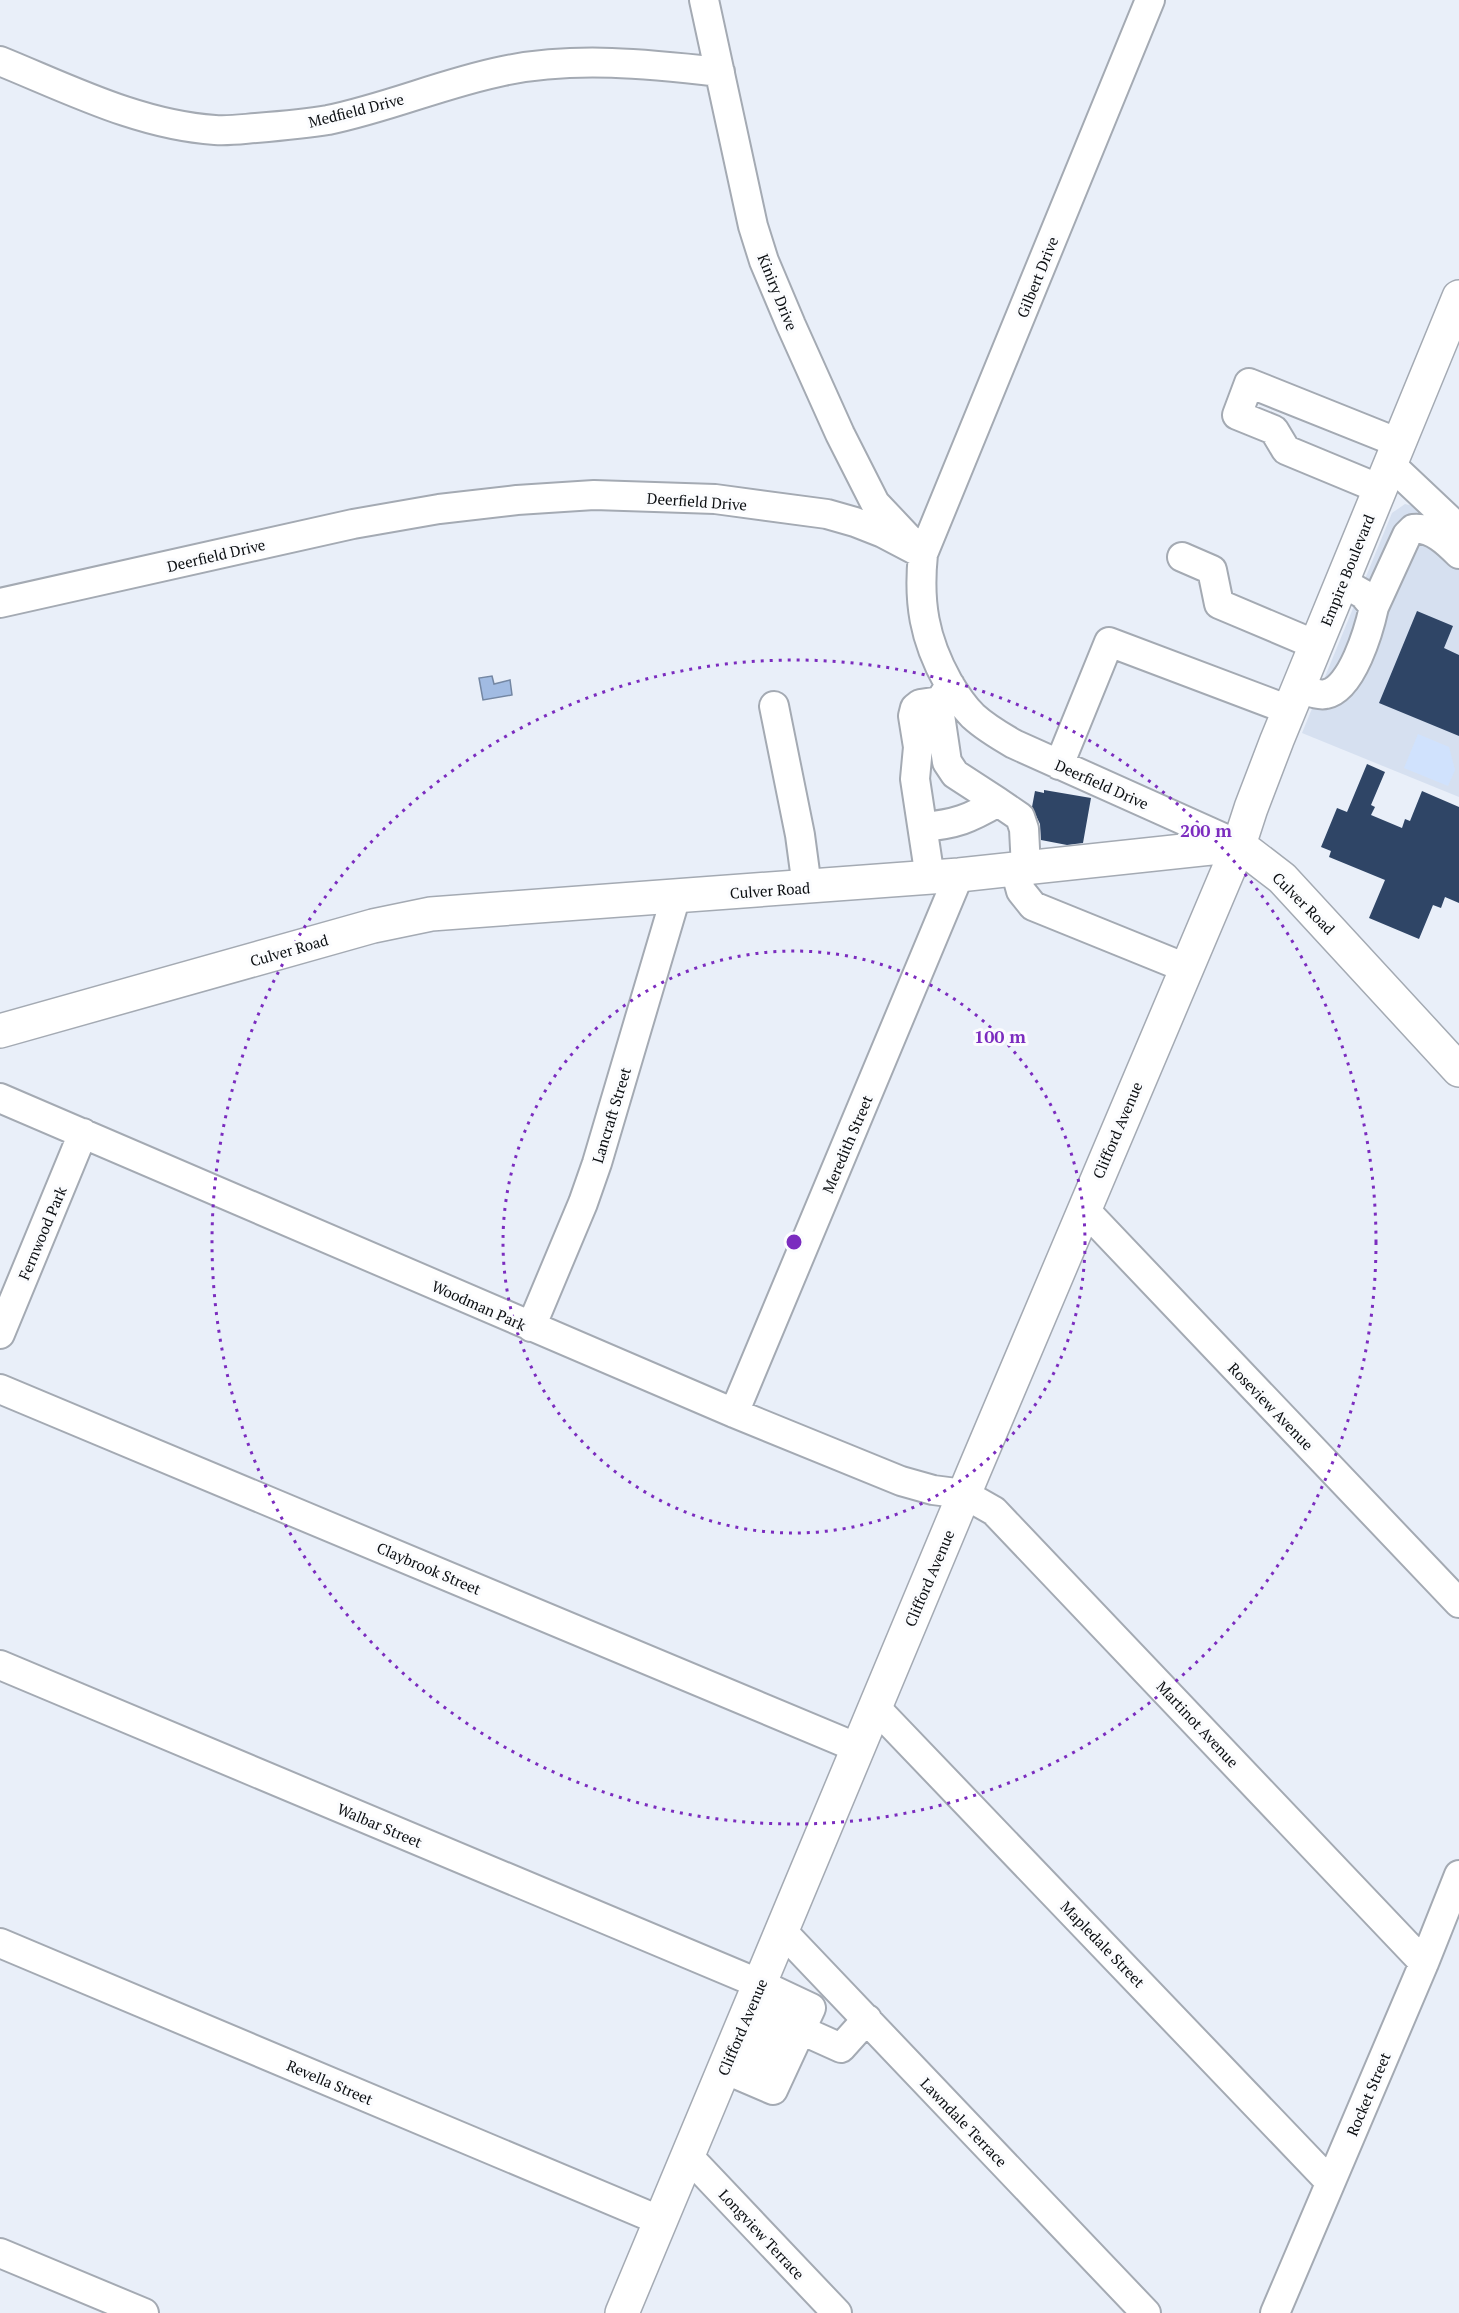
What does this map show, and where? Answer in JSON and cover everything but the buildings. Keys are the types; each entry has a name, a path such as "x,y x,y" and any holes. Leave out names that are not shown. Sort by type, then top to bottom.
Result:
{"main road":[{"name":"Empire Boulevard","path":"1239,845 1251,808 1294,699 1459,297"},
{"name":"Culver Road","path":"0,1031 404,918 431,914 945,877 1239,845 1282,878 1459,1070"},
{"name":"Clifford Avenue","path":"622,2313 688,2156 736,2074 773,1991 782,1930 1239,845"}],"street":[{"name":"Kiniry Drive","path":"704,0 753,226 764,261 840,434 875,503 923,554"},
{"name":"Gilbert Drive","path":"923,554 1150,0"},
{"name":"Medfield Drive","path":"0,61 122,110 184,126 217,130 291,126 330,119 502,71 532,66 582,63 628,64 720,72"},
{"path":"1390,465 1286,450 1274,430 1237,415 1249,383 1390,465 1453,536"},
{"name":"Deerfield Drive","path":"0,603 353,524 439,509 517,500 594,495 715,500 827,514 883,532 923,554 920,583 928,639 939,666 945,693 972,715 992,731 1014,744 1239,845"},
{"path":"1059,765 1109,642 1133,652 1294,699 1324,695 1345,680 1353,666 1370,625 1374,607 1407,535 1413,529 1422,528 1453,536"},
{"path":"1182,557 1212,570 1220,604 1316,645"},
{"path":"1342,582 1363,594 1374,607"},
{"path":"945,693 940,715 947,762 956,774 1020,817 1024,829 1021,891 1033,906 1186,968"},
{"path":"945,693 920,704 915,708 913,716 918,747 915,779 923,827 945,877"},
{"path":"774,705 800,835 807,887"},
{"path":"923,827 969,819 998,802"},
{"name":"Meredith Street","path":"734,1413 945,877"},
{"name":"Lancraft Street","path":"531,1327 583,1203 597,1163 676,896"},
{"name":"Woodman Park","path":"0,1098 734,1413 901,1481 964,1494"},
{"name":"Fernwood Park","path":"0,1334 83,1132"},
{"name":"Roseview Avenue","path":"1084,1209 1459,1603"},
{"name":"Claybrook Street","path":"0,1389 858,1748"},
{"name":"Martinot Avenue","path":"964,1494 994,1511 1010,1526 1424,1963"},
{"name":"Walbar Street","path":"0,1665 811,2008 801,2030"},
{"name":"Mapledale Street","path":"875,1707 1330,2182"},
{"name":"Rocket Street","path":"1275,2313 1424,1963 1459,1875"},
{"name":"Lawndale Terrace","path":"782,1930 1146,2313"},
{"name":"Revella Street","path":"0,1943 661,2221"},
{"path":"736,2074 773,2090 801,2030 841,2048 867,2019"},
{"name":"Longview Terrace","path":"688,2156 837,2313"},
{"path":"0,2253 144,2313"}],"shaded area":[{"path":"1405,504 1418,507 1459,548 1459,797 1302,733 1392,513"},
{"path":"492,676 494,684 510,680 512,695 483,700 479,678"},
{"path":"1418,734 1449,747 1455,770 1448,786 1404,768"}]}
